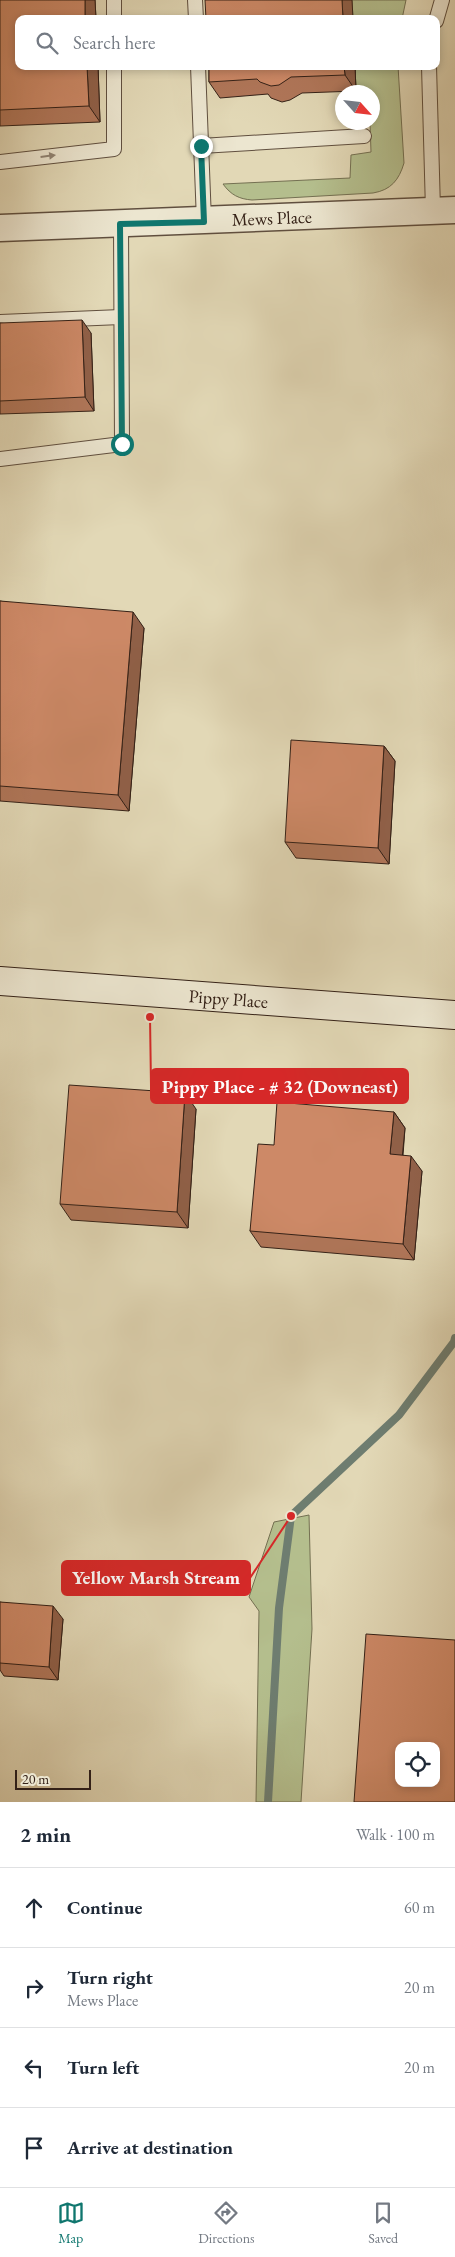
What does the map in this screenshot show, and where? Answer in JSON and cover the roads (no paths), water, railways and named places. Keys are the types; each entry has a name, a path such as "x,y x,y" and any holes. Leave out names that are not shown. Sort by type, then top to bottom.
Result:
{"street":[{"name":"Mews Place","path":"0,228 204,222 444,210"},
{"name":"Pippy Place","path":"0,981 455,1015"}],"lane":[{"path":"114,0 114,15"},
{"path":"195,0 196,15"},
{"path":"438,15 442,0"},
{"path":"0,162 114,148 114,70"},
{"path":"198,70 204,222"},
{"path":"429,70 444,210"},
{"path":"201,146 364,136"},
{"path":"0,459 122,444 120,224"},
{"path":"0,322 121,317"}],"waterway":[{"path":"268,1802 279,1608 291,1516 399,1415 454,1342 455,1338"}],"place":[{"name":"Pippy Place - # 32 (Downeast)","path":"150,1017"},
{"name":"Yellow Marsh Stream","path":"291,1516"}]}
